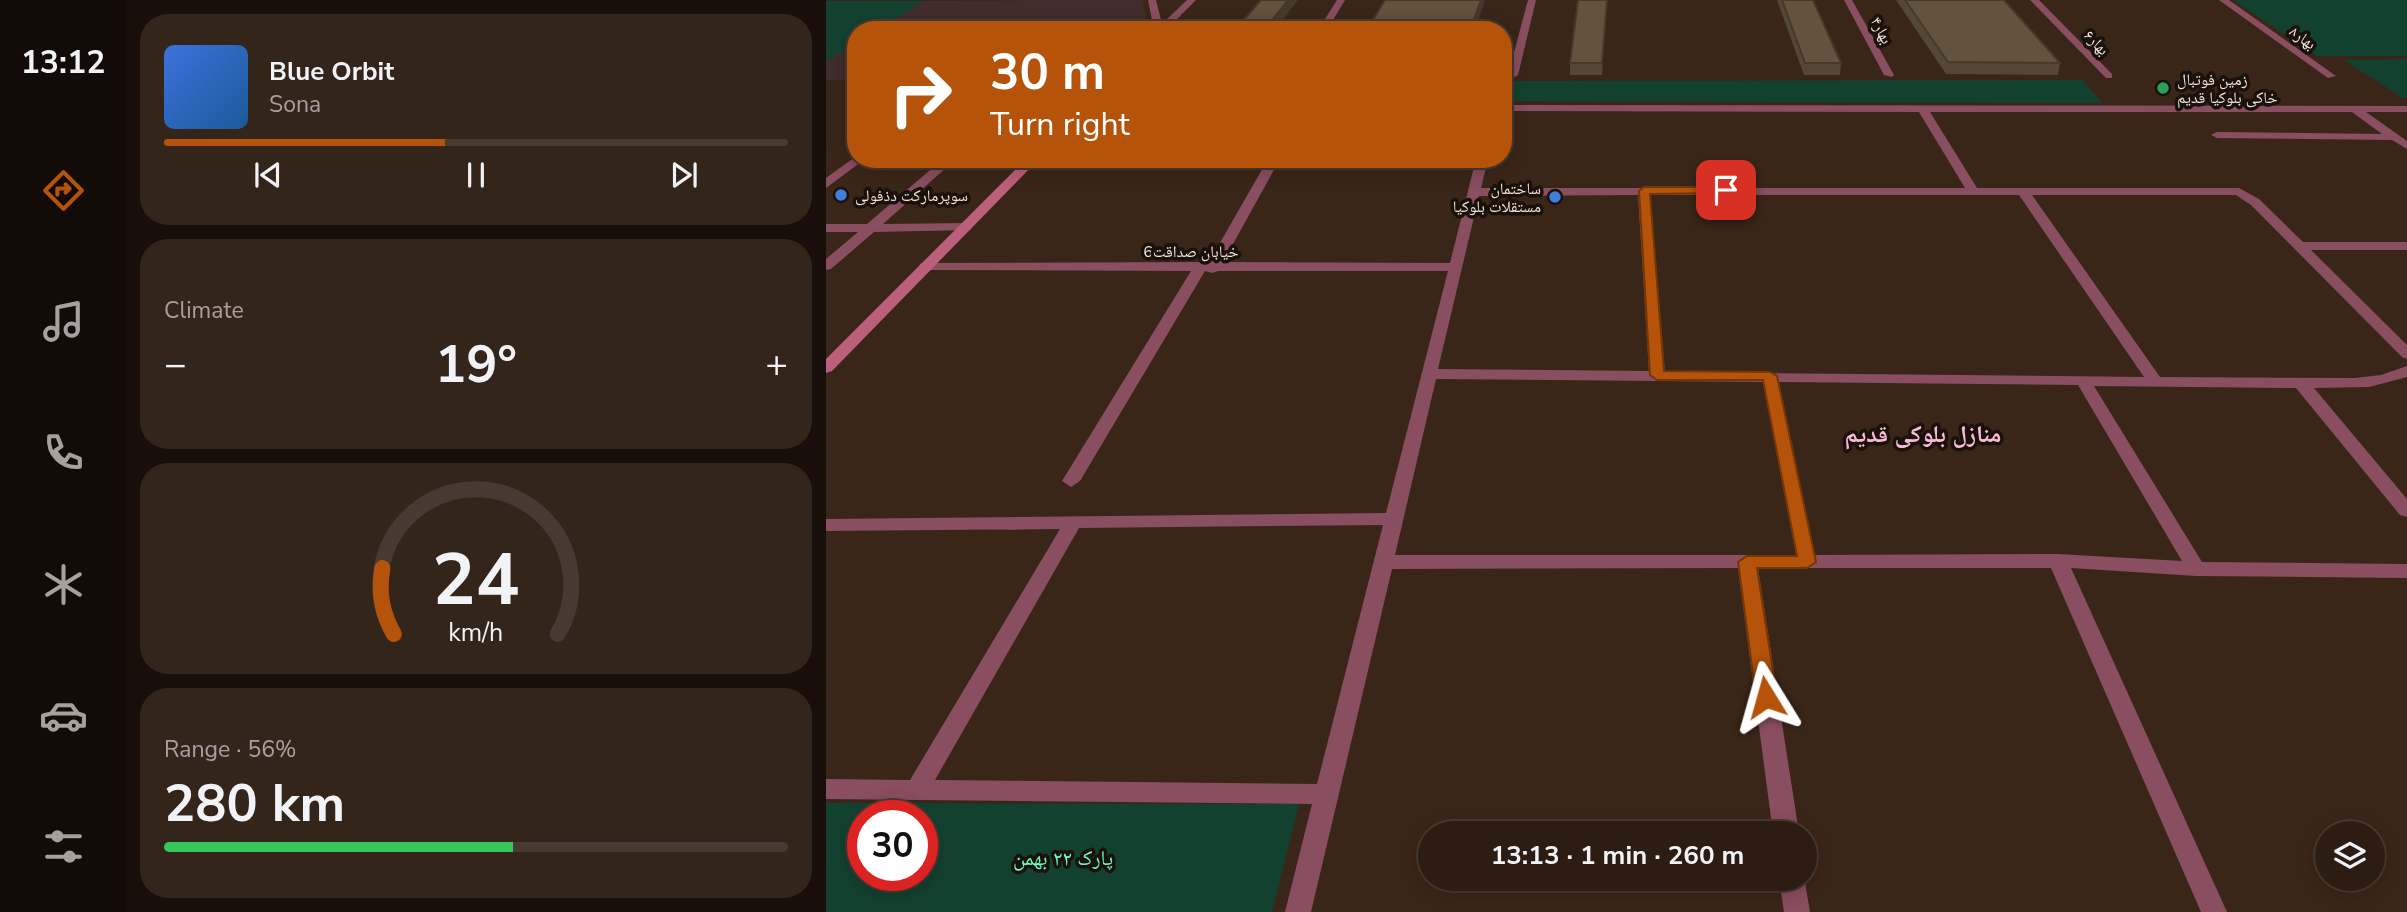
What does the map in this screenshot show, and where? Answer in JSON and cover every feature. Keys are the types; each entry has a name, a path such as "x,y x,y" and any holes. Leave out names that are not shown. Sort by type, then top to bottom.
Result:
{"street":[{"path":"1152,0 1158,21"},
{"path":"1170,21 1192,0"},
{"path":"1328,21 1341,0"},
{"path":"1513,75 1532,0"},
{"name":"بهار۴","path":"1848,0 1889,75"},
{"name":"بهار۶","path":"2034,0 2109,76"},
{"name":"بهار۸","path":"2223,0 2331,76"},
{"path":"1512,108 1923,108 2194,113 2407,109"},
{"path":"1923,108 1972,189"},
{"path":"2355,109 2407,146"},
{"path":"2208,126 2220,138 2394,136"},
{"path":"826,184 847,168"},
{"path":"826,265 939,168"},
{"path":"826,368 1023,168"},
{"path":"1071,481 1268,168"},
{"path":"1298,912 1480,168"},
{"path":"1474,192 1972,189 2239,192 2255,202 2407,354"},
{"path":"2022,190 2155,382"},
{"path":"1644,191 1657,375"},
{"path":"826,228 966,227"},
{"path":"2298,246 2407,246"},
{"name":"خیابان صداقت6","path":"926,267 1456,267"},
{"path":"1430,374 2301,383 2370,382 2390,379 2407,372"},
{"path":"1770,376 1807,562"},
{"path":"2084,382 2196,569"},
{"path":"2301,383 2407,511"},
{"path":"826,525 1395,519"},
{"path":"917,790 1073,523"},
{"path":"1384,562 2058,561 2196,569 2407,570"},
{"path":"2058,561 2214,912"},
{"path":"1747,562 1784,821"},
{"path":"826,789 1327,794"},
{"path":"1794,891 1797,912"}],"shaded area":[{"path":"1143,0 1146,21 892,21 924,1"},
{"path":"847,48 847,80 826,80 826,61"}],"green space":[{"path":"2233,0 2407,0 2407,56 2317,56"},
{"path":"826,1 924,1 892,21 847,21 847,48 826,61"},
{"path":"2407,59 2407,98 2344,60"},
{"path":"2083,80 2102,103 1512,101 1512,81"},
{"name":"پارک ۲۲ بهمن","path":"826,803 847,803 847,891 938,891 938,803 1299,804 1272,912 826,912"}],"building":[{"path":"1261,0 1288,0 1271,21 1243,21"},
{"path":"1385,0 1481,0 1473,21 1372,21"},
{"path":"1578,0 1607,0 1602,63 1570,63"},
{"path":"1782,0 1813,0 1841,63 1805,63"},
{"path":"1905,0 2004,0 2060,63 1948,62"}],"place":[{"name":"زمین فوتبال خاکی بلوکیا قدیم","path":"2163,88"},
{"name":"سوپرمارکت دذفولی","path":"841,195"},
{"name":"ساختمان مستقلات بلوکیا","path":"1555,197"}],"district":[{"name":"منازل بلوکی قدیم","path":"1923,434"}],"route":[{"path":"1726,190 1644,191 1657,375 1770,376 1807,562 1747,562 1766,697"}]}
